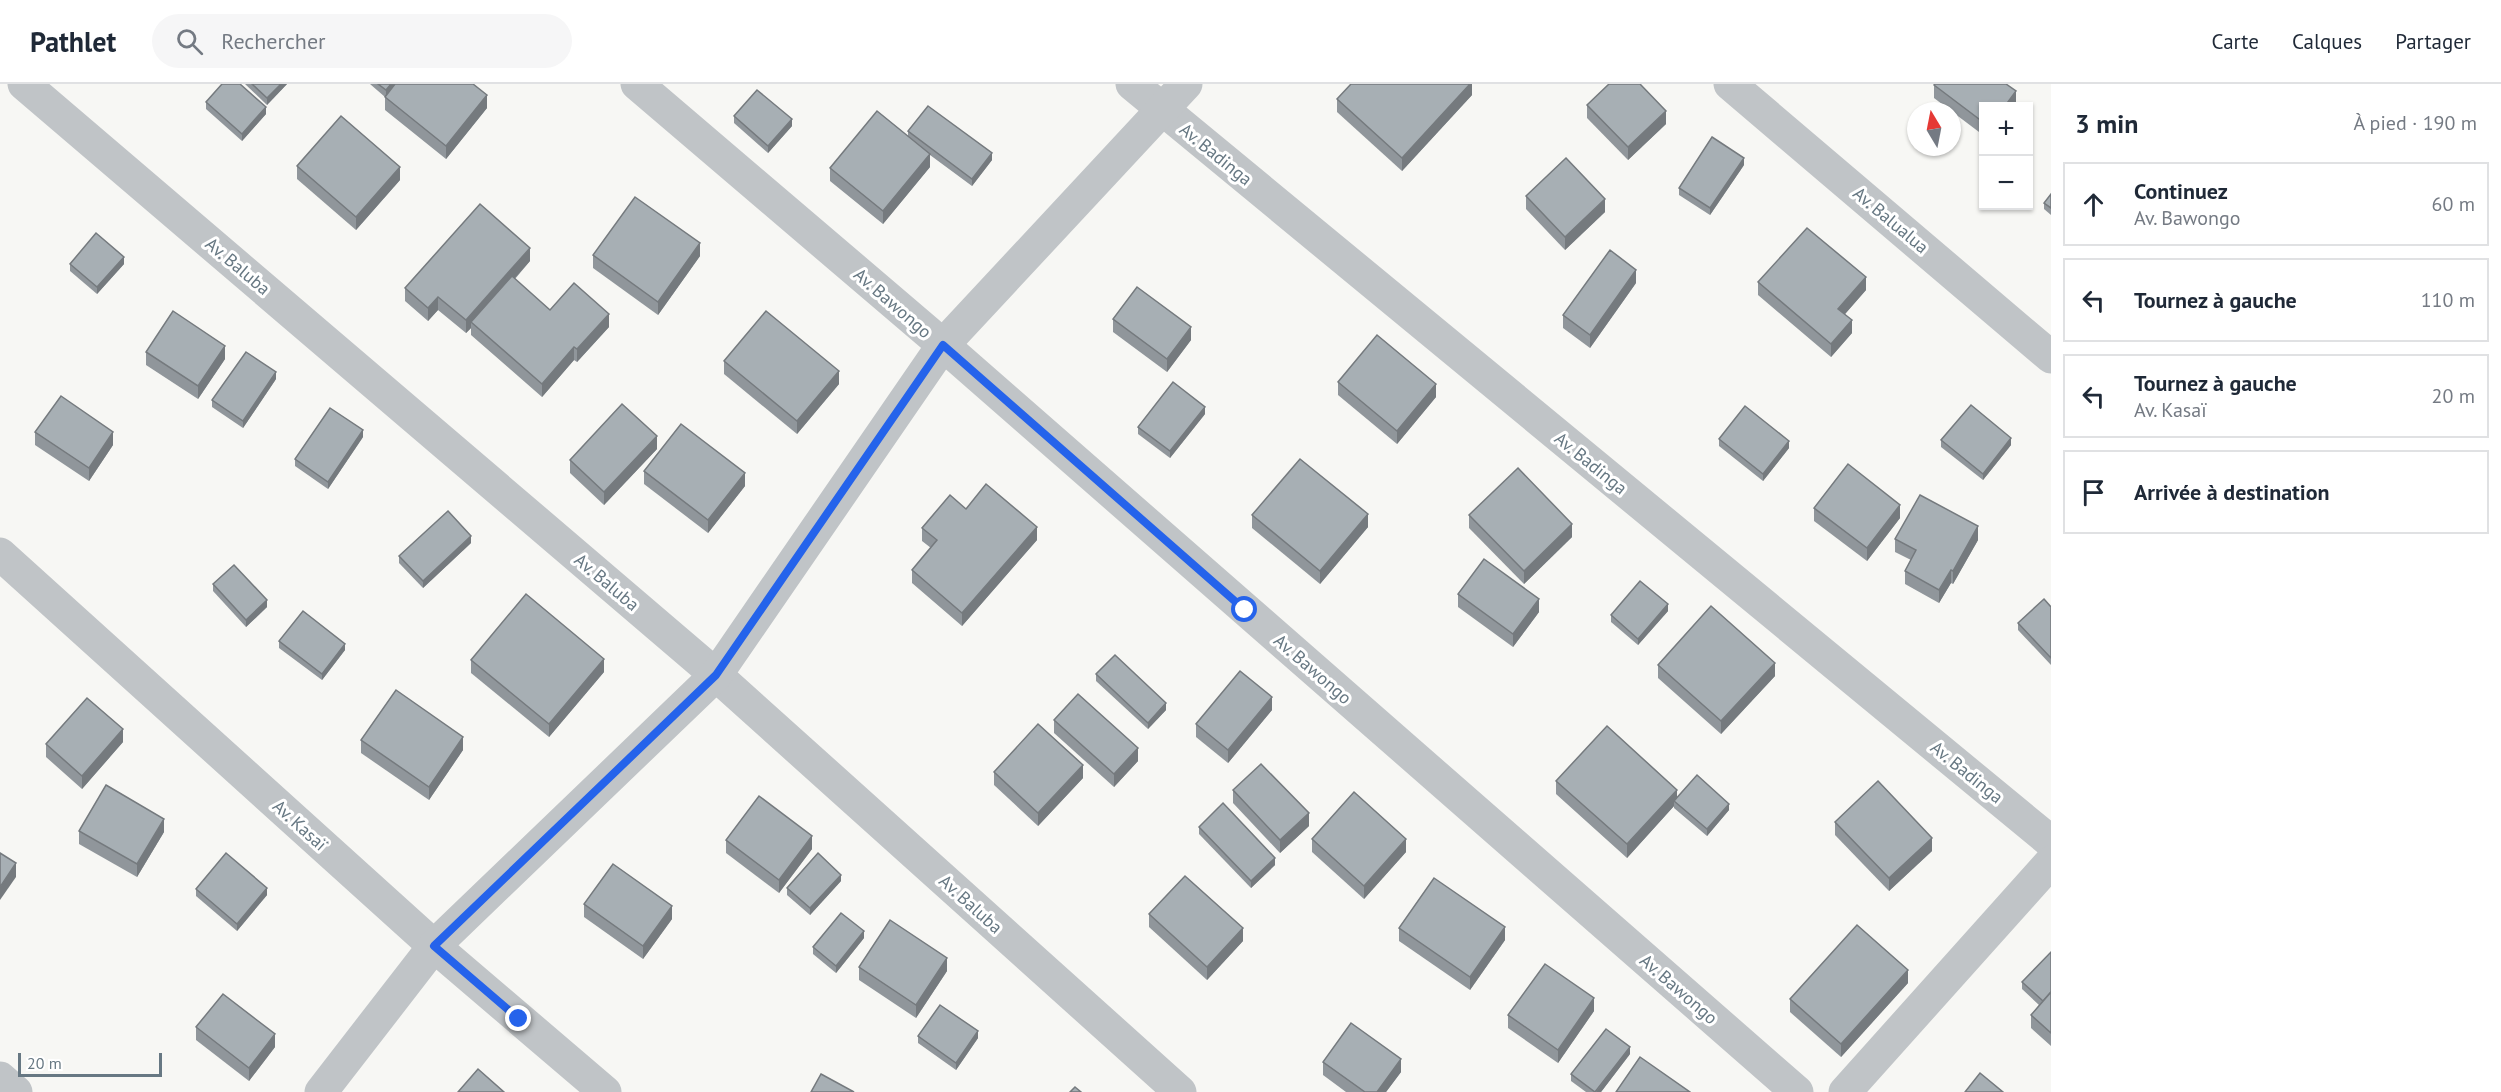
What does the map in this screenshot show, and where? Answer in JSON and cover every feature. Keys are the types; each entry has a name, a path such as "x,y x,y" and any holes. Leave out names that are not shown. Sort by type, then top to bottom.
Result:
{"street":[{"name":"Av. Baluba","path":"24,84 716,675 1180,1092"},
{"name":"Av. Bawongo","path":"637,84 943,345 1797,1092"},
{"name":"Av. Badinga","path":"1132,84 2051,842"},
{"path":"321,1092 434,946 716,675 943,345 1186,84"},
{"name":"Av. Balualua","path":"1730,84 2051,357"},
{"name":"Av. Kasaï","path":"0,554 434,946 605,1092"},
{"path":"1845,1092 2051,862"},
{"path":"0,1078 16,1092"}],"building":[{"path":"222,84 240,84 266,107 242,134 206,102"},
{"path":"252,84 281,84 267,98"},
{"path":"378,84 391,84 386,90"},
{"path":"395,84 473,84 487,95 446,146 385,97"},
{"path":"1351,84 1470,84 1402,158 1337,99"},
{"path":"1609,84 1640,84 1666,111 1628,147 1587,105"},
{"path":"2006,84 2016,91 2008,102 1979,102 1979,119 1961,105 1961,102 1957,102 1934,85"},
{"path":"757,90 792,119 768,146 734,116"},
{"path":"928,106 992,153 972,179 908,131"},
{"path":"877,111 930,154 883,211 830,168"},
{"path":"341,116 400,167 356,217 297,166"},
{"path":"1712,137 1744,158 1710,208 1679,188"},
{"path":"1566,158 1605,199 1565,237 1526,196"},
{"path":"2051,194 2051,208 2044,203"},
{"path":"635,197 700,243 658,302 593,255"},
{"path":"480,204 530,248 466,320 438,297 428,308 405,288"},
{"path":"1807,228 1866,277 1838,309 1852,320 1831,344 1758,282"},
{"path":"96,233 124,257 97,287 70,264"},
{"path":"1610,250 1636,270 1590,335 1563,315"},
{"path":"512,276 550,310 574,283 609,314 577,349 574,347 542,384 471,322"},
{"path":"1137,287 1191,327 1167,359 1113,319"},
{"path":"173,311 225,346 198,386 146,352"},
{"path":"766,311 839,371 797,421 724,361"},
{"path":"1377,335 1436,384 1397,431 1338,382"},
{"path":"246,352 276,372 243,421 212,400"},
{"path":"1173,382 1205,407 1170,451 1138,427"},
{"path":"61,396 113,432 89,468 35,432"},
{"path":"622,404 657,436 604,492 570,460"},
{"path":"1971,405 2011,438 1983,474 1941,440"},
{"path":"1745,406 1789,441 1763,474 1719,439"},
{"path":"330,408 363,430 328,482 295,459"},
{"path":"681,424 745,473 708,520 644,471"},
{"path":"1300,459 1368,514 1320,571 1252,515"},
{"path":"1848,464 1900,505 1867,548 1814,508"},
{"path":"1518,468 1572,524 1524,571 1469,515"},
{"path":"986,484 1037,527 962,613 912,570 937,540 922,528 950,495 966,509"},
{"path":"1920,495 1978,526 1953,571 1951,570 1939,590 1905,571 1916,550 1895,539"},
{"path":"448,511 471,536 423,581 399,556"},
{"path":"1484,559 1539,599 1513,634 1458,594"},
{"path":"234,565 267,600 246,620 213,584"},
{"path":"1640,581 1668,604 1638,639 1611,615"},
{"path":"526,594 604,659 549,724 471,660"},
{"path":"2044,599 2051,607 2051,658 2018,623"},
{"path":"1711,606 1775,663 1721,721 1658,665"},
{"path":"303,611 345,644 322,674 279,641"},
{"path":"1115,655 1166,703 1148,723 1096,674"},
{"path":"1240,671 1272,697 1228,750 1196,724"},
{"path":"396,690 463,737 429,787 361,740"},
{"path":"1078,694 1138,748 1114,774 1054,720"},
{"path":"87,698 123,729 82,776 46,744"},
{"path":"1038,724 1083,765 1038,813 994,772"},
{"path":"1607,726 1677,790 1627,844 1556,781"},
{"path":"1261,764 1309,813 1280,840 1233,790"},
{"path":"1697,775 1729,804 1707,829 1674,801"},
{"path":"1878,781 1932,838 1889,878 1835,822"},
{"path":"106,785 164,819 137,864 79,831"},
{"path":"1354,792 1406,839 1364,886 1312,839"},
{"path":"759,796 812,836 779,880 726,840"},
{"path":"1223,803 1275,858 1251,881 1199,827"},
{"path":"0,853 16,863 0,887"},
{"path":"226,853 267,888 237,924 196,889"},
{"path":"818,853 841,875 810,908 787,888"},
{"path":"613,864 672,906 643,946 584,904"},
{"path":"1185,876 1243,928 1207,967 1149,914"},
{"path":"1434,878 1505,927 1470,977 1399,928"},
{"path":"841,913 864,931 836,966 813,947"},
{"path":"890,920 947,958 916,1005 859,967"},
{"path":"1857,925 1908,970 1841,1044 1790,999"},
{"path":"2051,952 2051,992 2043,1001 2022,982"},
{"path":"1545,964 1594,998 1558,1050 1508,1015"},
{"path":"2051,992 2051,1033 2031,1015"},
{"path":"223,994 275,1034 249,1068 196,1027"},
{"path":"940,1005 978,1031 956,1063 918,1036"},
{"path":"1351,1023 1401,1059 1377,1092 1365,1092 1323,1062"},
{"path":"1606,1029 1630,1047 1595,1092 1571,1074"},
{"path":"1640,1057 1690,1092 1616,1092"},
{"path":"478,1069 504,1092 458,1092"},
{"path":"1980,1073 2003,1092 1965,1092"},
{"path":"821,1074 854,1092 811,1092"},
{"path":"1075,1087 1081,1092 1070,1092"}],"route":[{"path":"519,1019 434,946 716,675 943,345 1245,610"}]}
